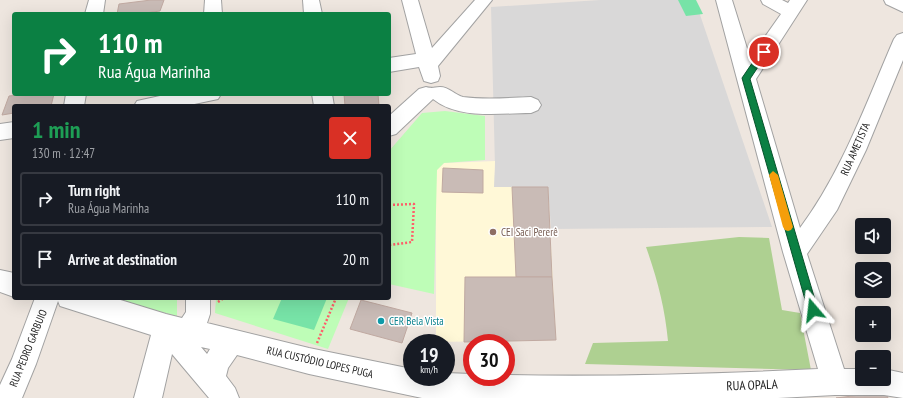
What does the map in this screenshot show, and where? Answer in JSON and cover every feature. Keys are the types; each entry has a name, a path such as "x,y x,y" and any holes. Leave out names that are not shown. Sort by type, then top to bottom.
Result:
{"street":[{"path":"94,12 97,0"},
{"path":"213,0 213,12"},
{"path":"311,0 313,12"},
{"path":"410,0 431,79 444,99 460,104 479,106 530,105"},
{"path":"391,126 431,79 484,0"},
{"path":"724,0 795,252 835,382"},
{"path":"746,78 795,6 769,0"},
{"path":"892,0 903,6"},
{"name":"RUA AMETISTA","path":"795,252 813,230 853,159 895,79 903,39"},
{"path":"391,66 431,79"},
{"path":"155,104 199,96"},
{"path":"0,132 12,130"},
{"path":"0,281 12,284"},
{"name":"RUA PEDRO GARBUIO","path":"8,398 23,364 46,300"},
{"name":"RUA CUSTÓDIO LOPES PUGA","path":"78,300 178,334 232,341 429,392 576,394"},
{"path":"148,398 178,334 198,314 198,300"},
{"path":"178,334 218,389"},
{"path":"218,389 214,367 222,351 232,341"},
{"name":"RUA OPALA","path":"576,394 726,392 835,382 884,382 903,386"}],"path":[{"path":"391,205 414,204 412,242 391,245"},
{"path":"309,362 335,300"}],"shaded area":[{"path":"600,0 695,0 772,227 551,229 548,187 493,187 495,167 491,7"},
{"name":"CEI Saci Pererê","path":"495,161 494,187 548,187 556,340 515,341 515,334 463,334 463,342 455,342 455,334 436,334 436,170 444,163"}],"green space":[{"path":"678,0 696,0 703,14 686,16"},
{"path":"445,111 485,116 485,160 444,163 437,170 434,294 391,284 391,149 422,113"},
{"path":"739,237 769,238 782,310 800,313 811,370 585,364 593,343 668,341 660,293 646,247"},
{"path":"118,300 177,300 177,316"},
{"path":"216,300 348,300 328,349 215,313"},
{"path":"281,300 326,300 314,330 273,319"}],"building":[{"path":"164,0 160,11 153,12 117,12 119,4"},
{"path":"9,96 54,96 52,104 12,104 12,113 2,115"},
{"path":"344,96 378,96 379,104 345,104"},
{"path":"443,168 483,170 483,193 442,192"},
{"path":"512,187 548,187 552,277 516,277"},
{"path":"465,277 552,277 556,340 515,341 515,334 464,334"},
{"name":"CER Bela Vista","path":"361,300 412,313 405,334 403,334 402,343 350,329"},
{"path":"885,392 888,398 836,398"}],"slow traffic":[{"path":"773,175 788,227"}],"place":[{"name":"CEI Saci Pererê","path":"493,232"},
{"name":"CER Bela Vista","path":"381,321"}],"route":[{"path":"764,52 746,78 795,252 813,310"}]}
